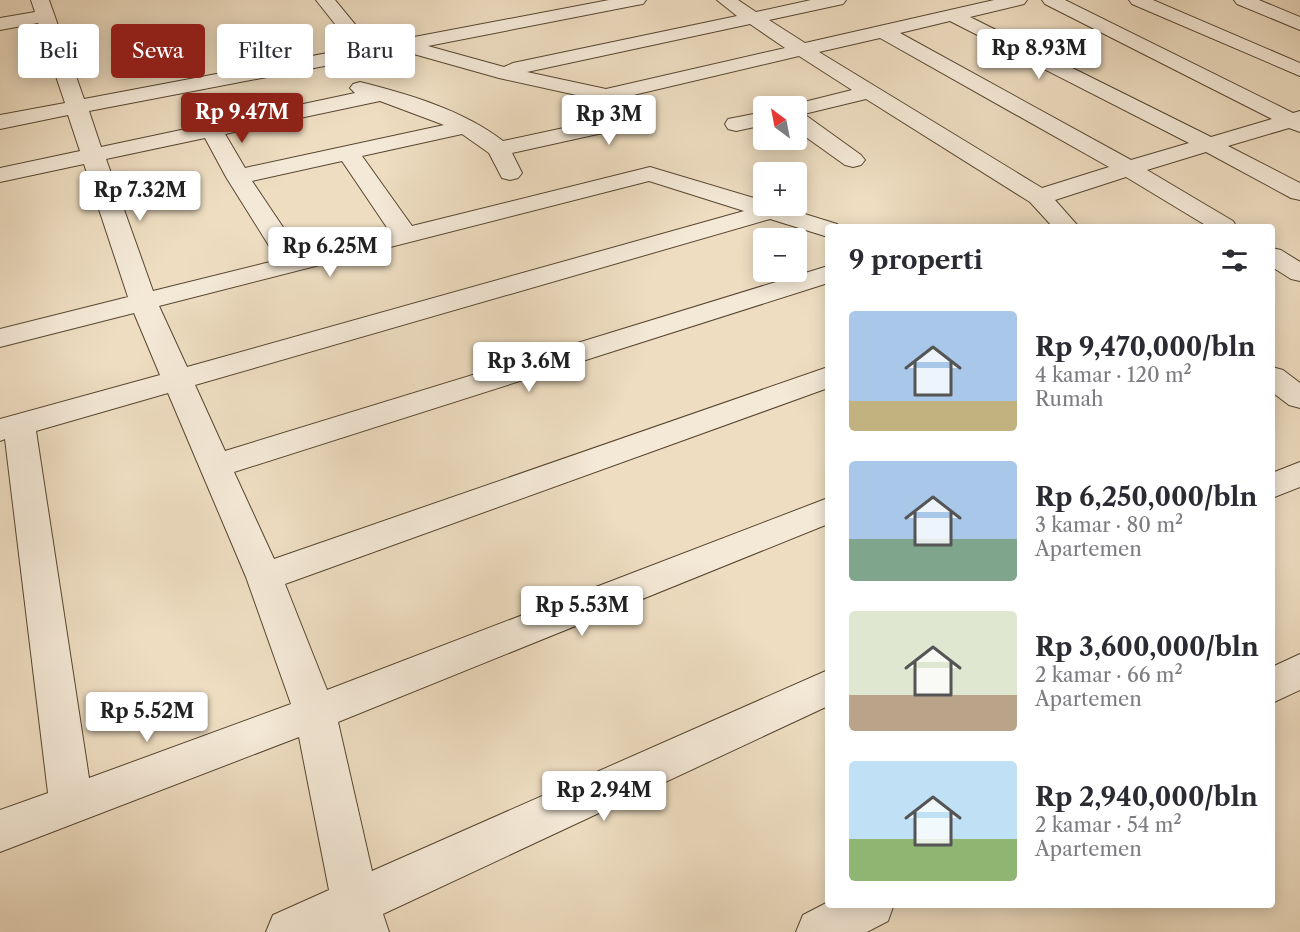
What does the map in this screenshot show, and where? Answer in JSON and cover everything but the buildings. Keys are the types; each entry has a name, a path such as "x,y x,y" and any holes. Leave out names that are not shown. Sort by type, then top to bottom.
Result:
{"street":[{"path":"325,0 345,24"},
{"path":"415,43 637,0"},
{"path":"726,0 802,50 1039,197 1063,224"},
{"path":"499,72 837,0"},
{"path":"606,95 1018,0"},
{"path":"1051,0 1297,121"},
{"path":"1138,0 1300,70"},
{"path":"1243,0 1300,24"},
{"path":"0,24 43,8 143,302 264,577 315,713 360,917"},
{"path":"952,15 1210,144 1300,193"},
{"path":"882,31 1128,168 1221,224"},
{"path":"415,49 499,72 606,95 629,108 629,115 617,123 498,149"},
{"path":"313,72 381,94 465,127 498,149 510,173"},
{"path":"0,122 227,78"},
{"path":"807,107 869,92"},
{"path":"0,175 381,94"},
{"path":"736,124 753,120"},
{"path":"1039,197 1128,168 1297,121"},
{"path":"238,177 465,127"},
{"path":"807,127 853,160"},
{"path":"212,130 238,177 294,264"},
{"path":"349,154 406,236"},
{"path":"0,338 650,174 753,205"},
{"path":"71,804 9,427 753,216"},
{"path":"787,216 825,228"},
{"path":"1275,258 1300,273"},
{"path":"215,466 825,275"},
{"path":"264,577 825,378"},
{"path":"1275,379 1300,398"},
{"path":"1275,485 1300,474"},
{"path":"0,831 315,713 825,511"},
{"path":"1275,684 1300,670"},
{"path":"290,932 360,917 825,688"},
{"path":"820,932 864,908"}]}
